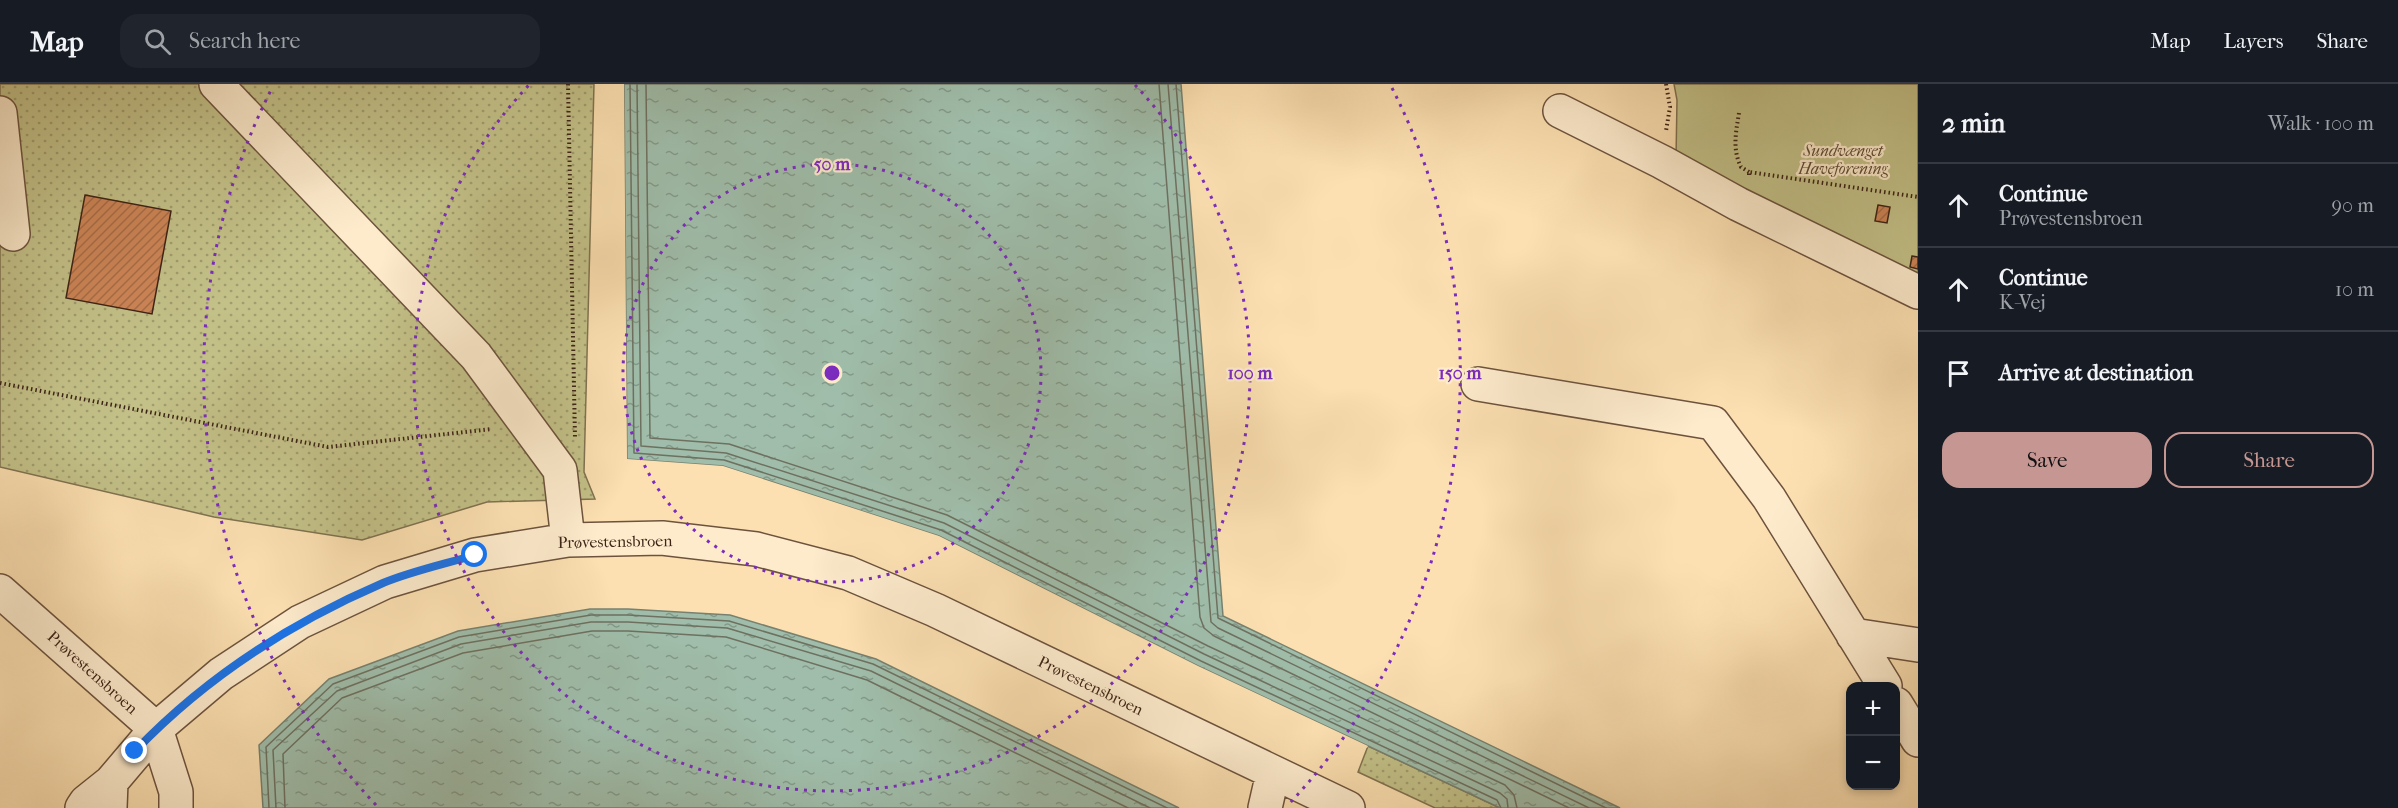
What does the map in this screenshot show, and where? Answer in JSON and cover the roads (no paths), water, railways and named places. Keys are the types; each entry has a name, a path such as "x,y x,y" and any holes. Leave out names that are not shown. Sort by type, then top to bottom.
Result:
{"street":[{"path":"216,84 476,356 560,470 568,540"},
{"path":"1560,111 1662,162 1738,204 1918,292"},
{"path":"0,113 13,234"},
{"path":"1479,384 1713,423 1769,498 1882,682"},
{"name":"Prøvestensbroen","path":"0,591 156,729 221,674 300,622 385,582 475,555 568,540 662,538 756,549 848,573 935,610 1348,808"},
{"path":"1853,635 1918,645"},
{"path":"1900,711 1918,740"},
{"path":"82,808 86,802 110,795 156,729"},
{"path":"156,729 176,792 176,808"},
{"path":"1265,808 1273,773"}],"water":[{"path":"624,84 1181,84 1223,616 1620,808 1500,808 1198,666 939,536 723,466 627,459"},
{"path":"590,609 730,615 876,659 1179,808 263,808 259,745 329,679 458,631"}],"park label":[{"name":"Sundvænget Haveforening","path":"1843,159"}]}
